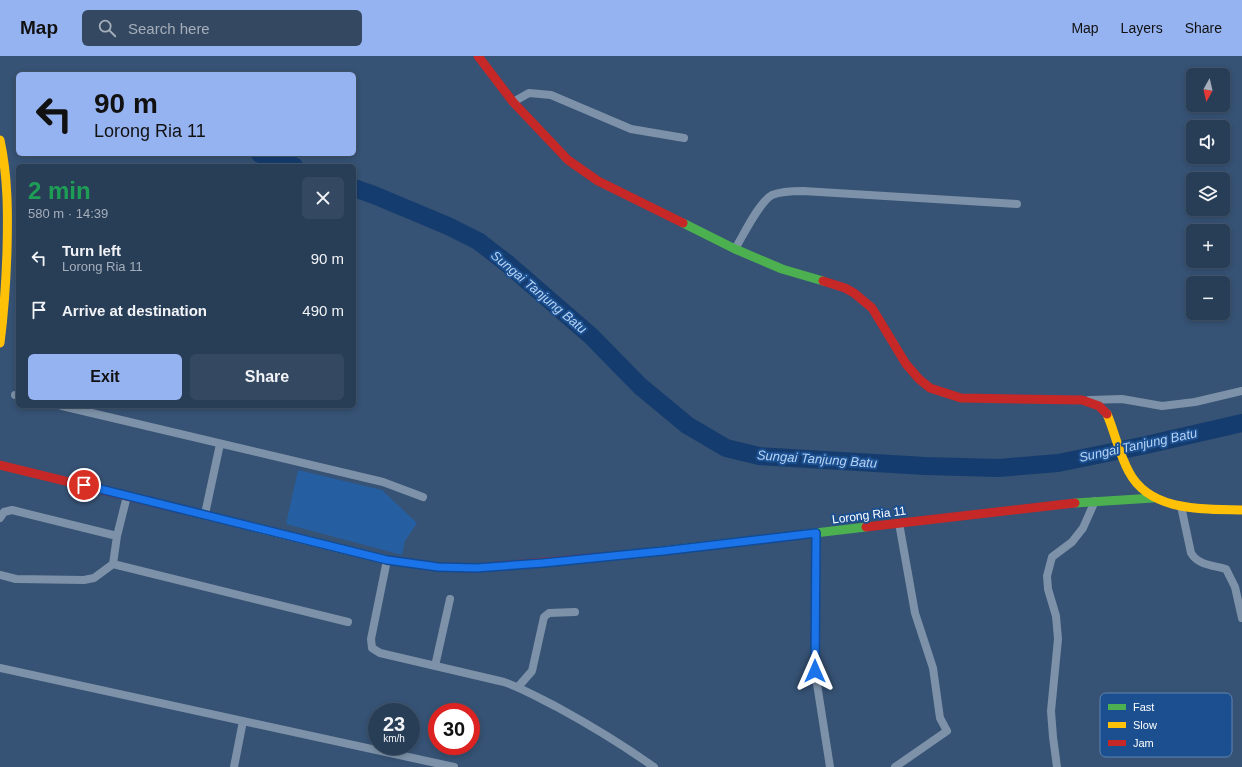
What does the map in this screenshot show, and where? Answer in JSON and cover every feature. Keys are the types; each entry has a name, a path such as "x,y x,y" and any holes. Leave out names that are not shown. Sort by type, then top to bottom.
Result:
{"street":[{"path":"478,56 512,102 568,160 598,181 735,249 782,269 846,288 854,293 872,308 906,364 919,379 930,388 961,398 1082,400 1122,399 1162,406 1196,402 1242,391"},
{"path":"512,102 529,93 551,95 631,129 684,138"},
{"path":"0,140 4,154 8,207 6,263 0,344"},
{"path":"735,249 762,203 771,196 783,192 803,191 1017,204"},
{"path":"1082,400 1102,408 1111,424 1135,483 1142,491 1153,498 1181,506 1242,510"},
{"path":"70,408 384,482 422,496"},
{"path":"205,514 220,444"},
{"name":"Lorong Ria 11","path":"0,464 387,560 438,567 476,568 543,563 663,551 1095,501 1153,498"},
{"path":"0,576 16,579 84,580 94,578 113,564 117,536 127,496"},
{"path":"1057,767 1051,711 1058,639 1056,616 1048,589 1047,576 1052,557 1072,542 1083,528 1095,501"},
{"path":"1181,506 1191,553 1194,558 1209,565 1226,569 1235,587 1242,618"},
{"path":"0,518 4,512 12,510 117,536"},
{"path":"895,767 947,732 940,718 933,668 915,613 899,523"},
{"path":"816,533 815,671 830,767"},
{"path":"387,560 371,639 372,648 380,653 504,682 518,687 582,721 654,767"},
{"path":"113,564 348,622"},
{"path":"435,666 450,599"},
{"path":"518,687 532,671 544,617 549,613 575,612"},
{"path":"0,668 454,767"},
{"path":"234,767 244,721"}],"shaded area":[{"path":"298,470 382,490 417,523 405,541 402,555 286,524"}],"waterway":[{"name":"Sungai Tanjung Batu","path":"266,156 288,164"},
{"name":"Sungai Tanjung Batu","path":"356,189 448,226 478,241 508,264 591,336 640,386 687,425 726,448 759,456 925,466 999,468 1058,463 1242,423"}],"traffic: fast":[{"path":"683,223 735,249 782,269 823,281"},
{"path":"1075,503 1153,498"},
{"path":"635,554 866,527"}],"traffic: slow":[{"path":"0,140 3,154 7,195 7,251 3,320 0,343"},
{"path":"1107,414 1122,458 1129,472 1138,485 1150,495 1179,506 1242,510"},
{"path":"184,510 387,560"}],"traffic: jam":[{"path":"478,56 513,102 568,160 598,181 683,223"},
{"path":"823,281 845,288 854,293 872,308 906,364 919,379 930,388 961,398 1082,400 1099,406 1107,414"},
{"path":"0,465 184,510"},
{"path":"866,527 1075,503"},
{"path":"387,560 438,567 476,568 635,554"}],"route":[{"path":"84,485 387,560 438,567 476,568 543,563 816,533 815,671"}]}
